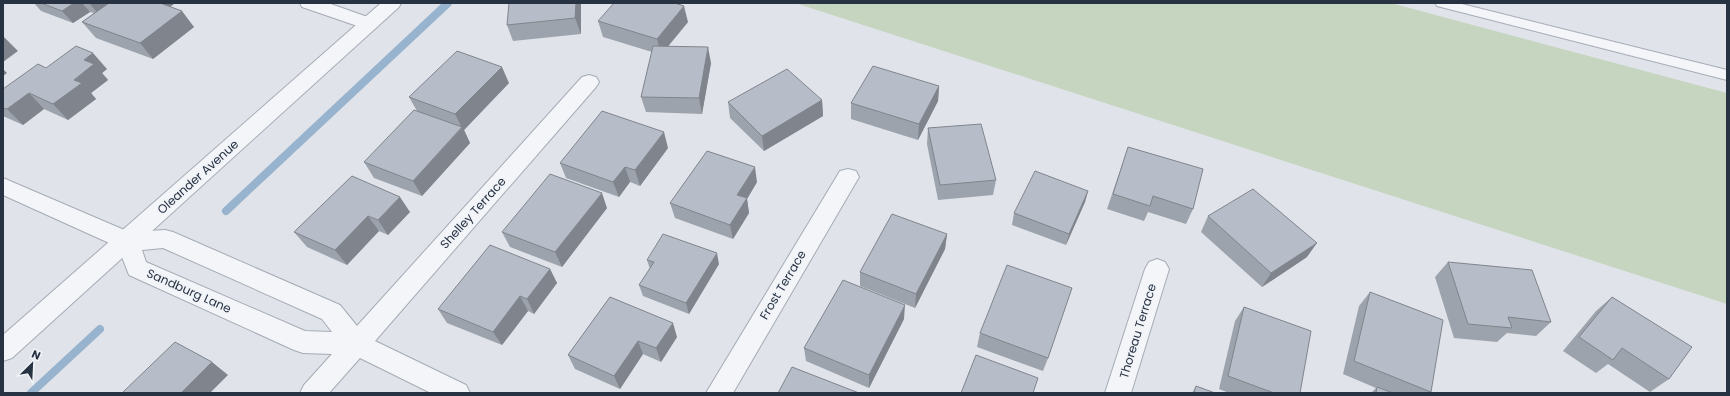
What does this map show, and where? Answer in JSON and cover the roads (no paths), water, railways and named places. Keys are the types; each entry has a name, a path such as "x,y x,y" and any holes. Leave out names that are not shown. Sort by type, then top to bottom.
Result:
{"street":[{"path":"309,3 369,24"},
{"name":"Oleander Avenue","path":"3,350 127,241 392,3"},
{"name":"Shelley Terrace","path":"313,393 589,82"},
{"name":"Frost Terrace","path":"719,393 848,177"},
{"path":"3,186 127,241"},
{"name":"Sandburg Lane","path":"356,344 331,312 165,239 127,241 137,268 303,342 356,344 458,393"},
{"name":"Thoreau Terrace","path":"1118,393 1157,269"}],"lane":[{"path":"1441,3 1727,75"}],"waterway":[{"path":"226,211 448,3"},
{"path":"31,393 100,329"}]}
